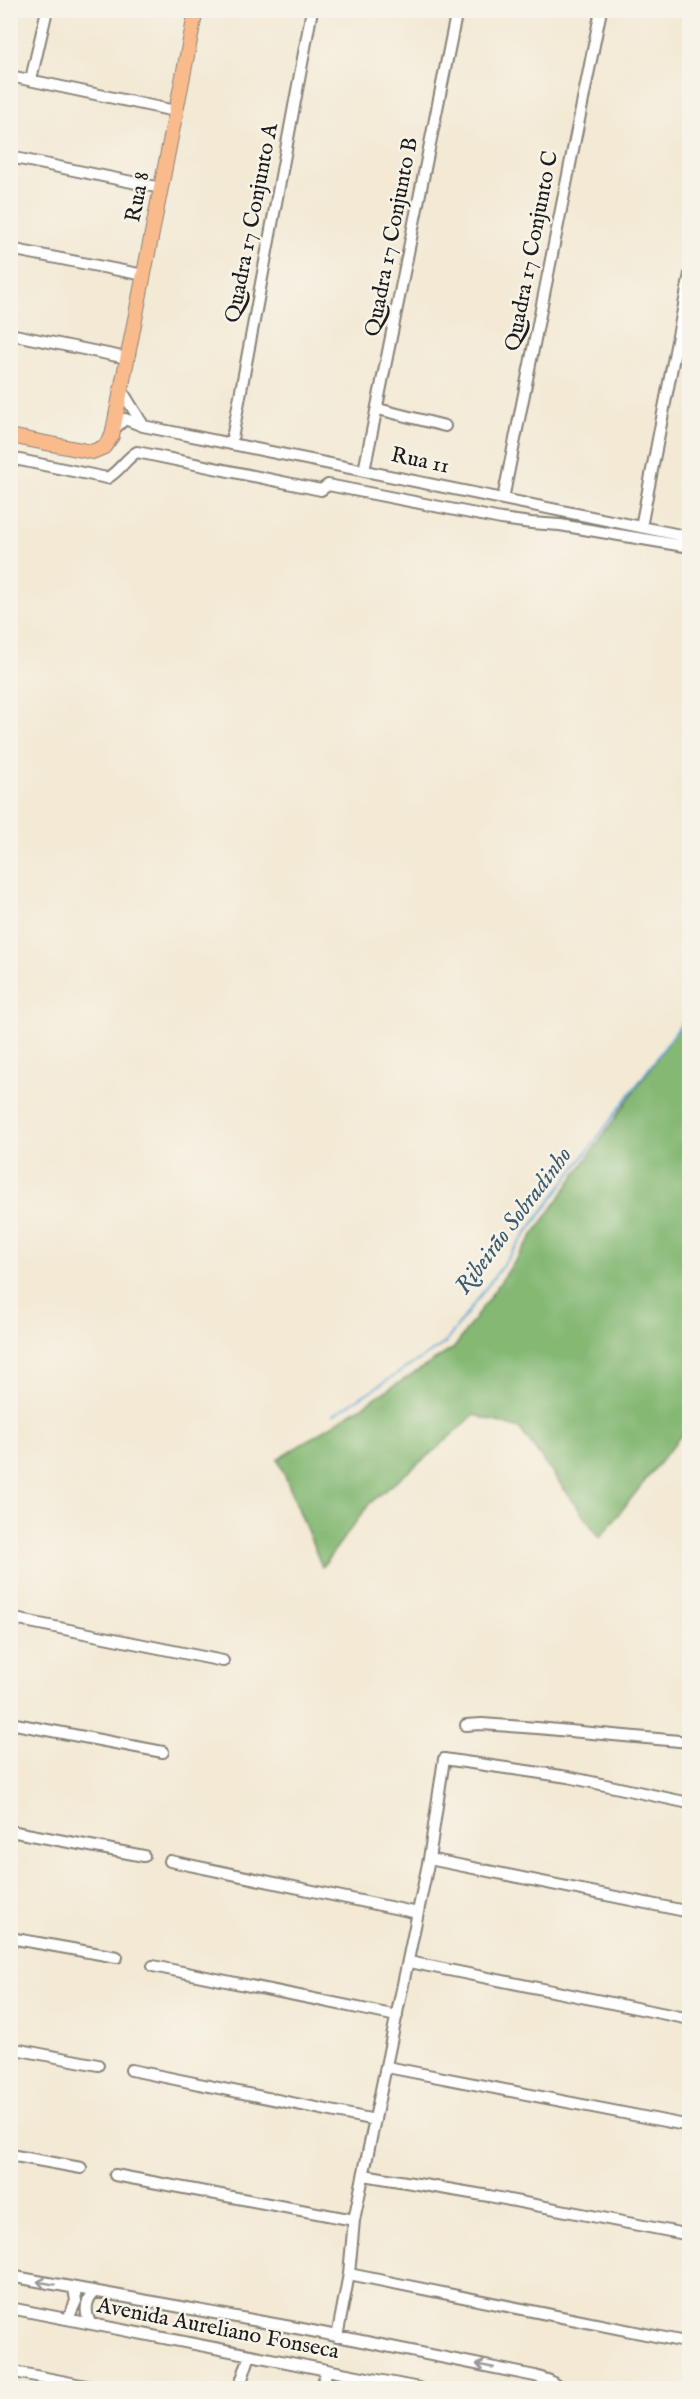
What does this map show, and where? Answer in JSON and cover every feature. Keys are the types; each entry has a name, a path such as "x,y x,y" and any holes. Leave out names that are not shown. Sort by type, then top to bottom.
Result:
{"main road":[{"name":"Rua 8","path":"122,392 196,10"},
{"path":"10,436 92,452 104,447 112,436 122,392"}],"street":[{"path":"31,79 47,10"},
{"name":"Quadra 17 Conjunto A","path":"231,444 312,10"},
{"name":"Quadra 17 Conjunto B","path":"364,471 457,10"},
{"name":"Quadra 17 Conjunto C","path":"502,499 601,10"},
{"path":"10,76 175,111"},
{"path":"10,157 161,188"},
{"path":"10,249 144,275"},
{"path":"641,527 690,274"},
{"path":"10,334 127,358"},
{"path":"122,392 143,426"},
{"path":"378,409 445,426"},
{"name":"Rua 11","path":"114,429 125,419 143,426 690,537"},
{"path":"10,458 107,478 116,473 131,455 137,452 321,490 328,485 501,519 560,525 690,547"},
{"path":"10,1618 223,1661"},
{"path":"10,1723 163,1752"},
{"path":"466,1725 526,1727 690,1743"},
{"path":"337,2337 349,2274 354,2220 409,1962 429,1859 444,1759 568,1778 689,1803"},
{"path":"10,1831 144,1856"},
{"path":"429,1859 690,1912"},
{"path":"170,1861 418,1913"},
{"path":"10,1938 117,1957"},
{"path":"409,1962 690,2019"},
{"path":"153,1966 397,2016"},
{"path":"10,2048 98,2065"},
{"path":"387,2067 690,2126"},
{"path":"131,2070 375,2120"},
{"path":"10,2155 81,2168"},
{"path":"115,2175 354,2220"},
{"path":"364,2175 489,2196 690,2235"},
{"path":"349,2274 690,2343"},
{"path":"10,2276 535,2376 560,2388"},
{"path":"68,2319 76,2301 74,2288"},
{"path":"90,2324 87,2306 89,2297 94,2292"},
{"name":"Avenida Aureliano Fonseca","path":"10,2308 418,2388"},
{"path":"239,2388 250,2355"},
{"path":"10,2371 97,2388"},
{"path":"321,2388 327,2371"},
{"path":"535,2376 539,2388"}],"green space":[{"path":"689,1013 689,1425 600,1538 520,1429 474,1415 370,1503 322,1567 278,1459 454,1348"}],"waterway":[{"name":"Ribeirão Sobradinho","path":"333,1415 445,1343 690,1013"}]}
